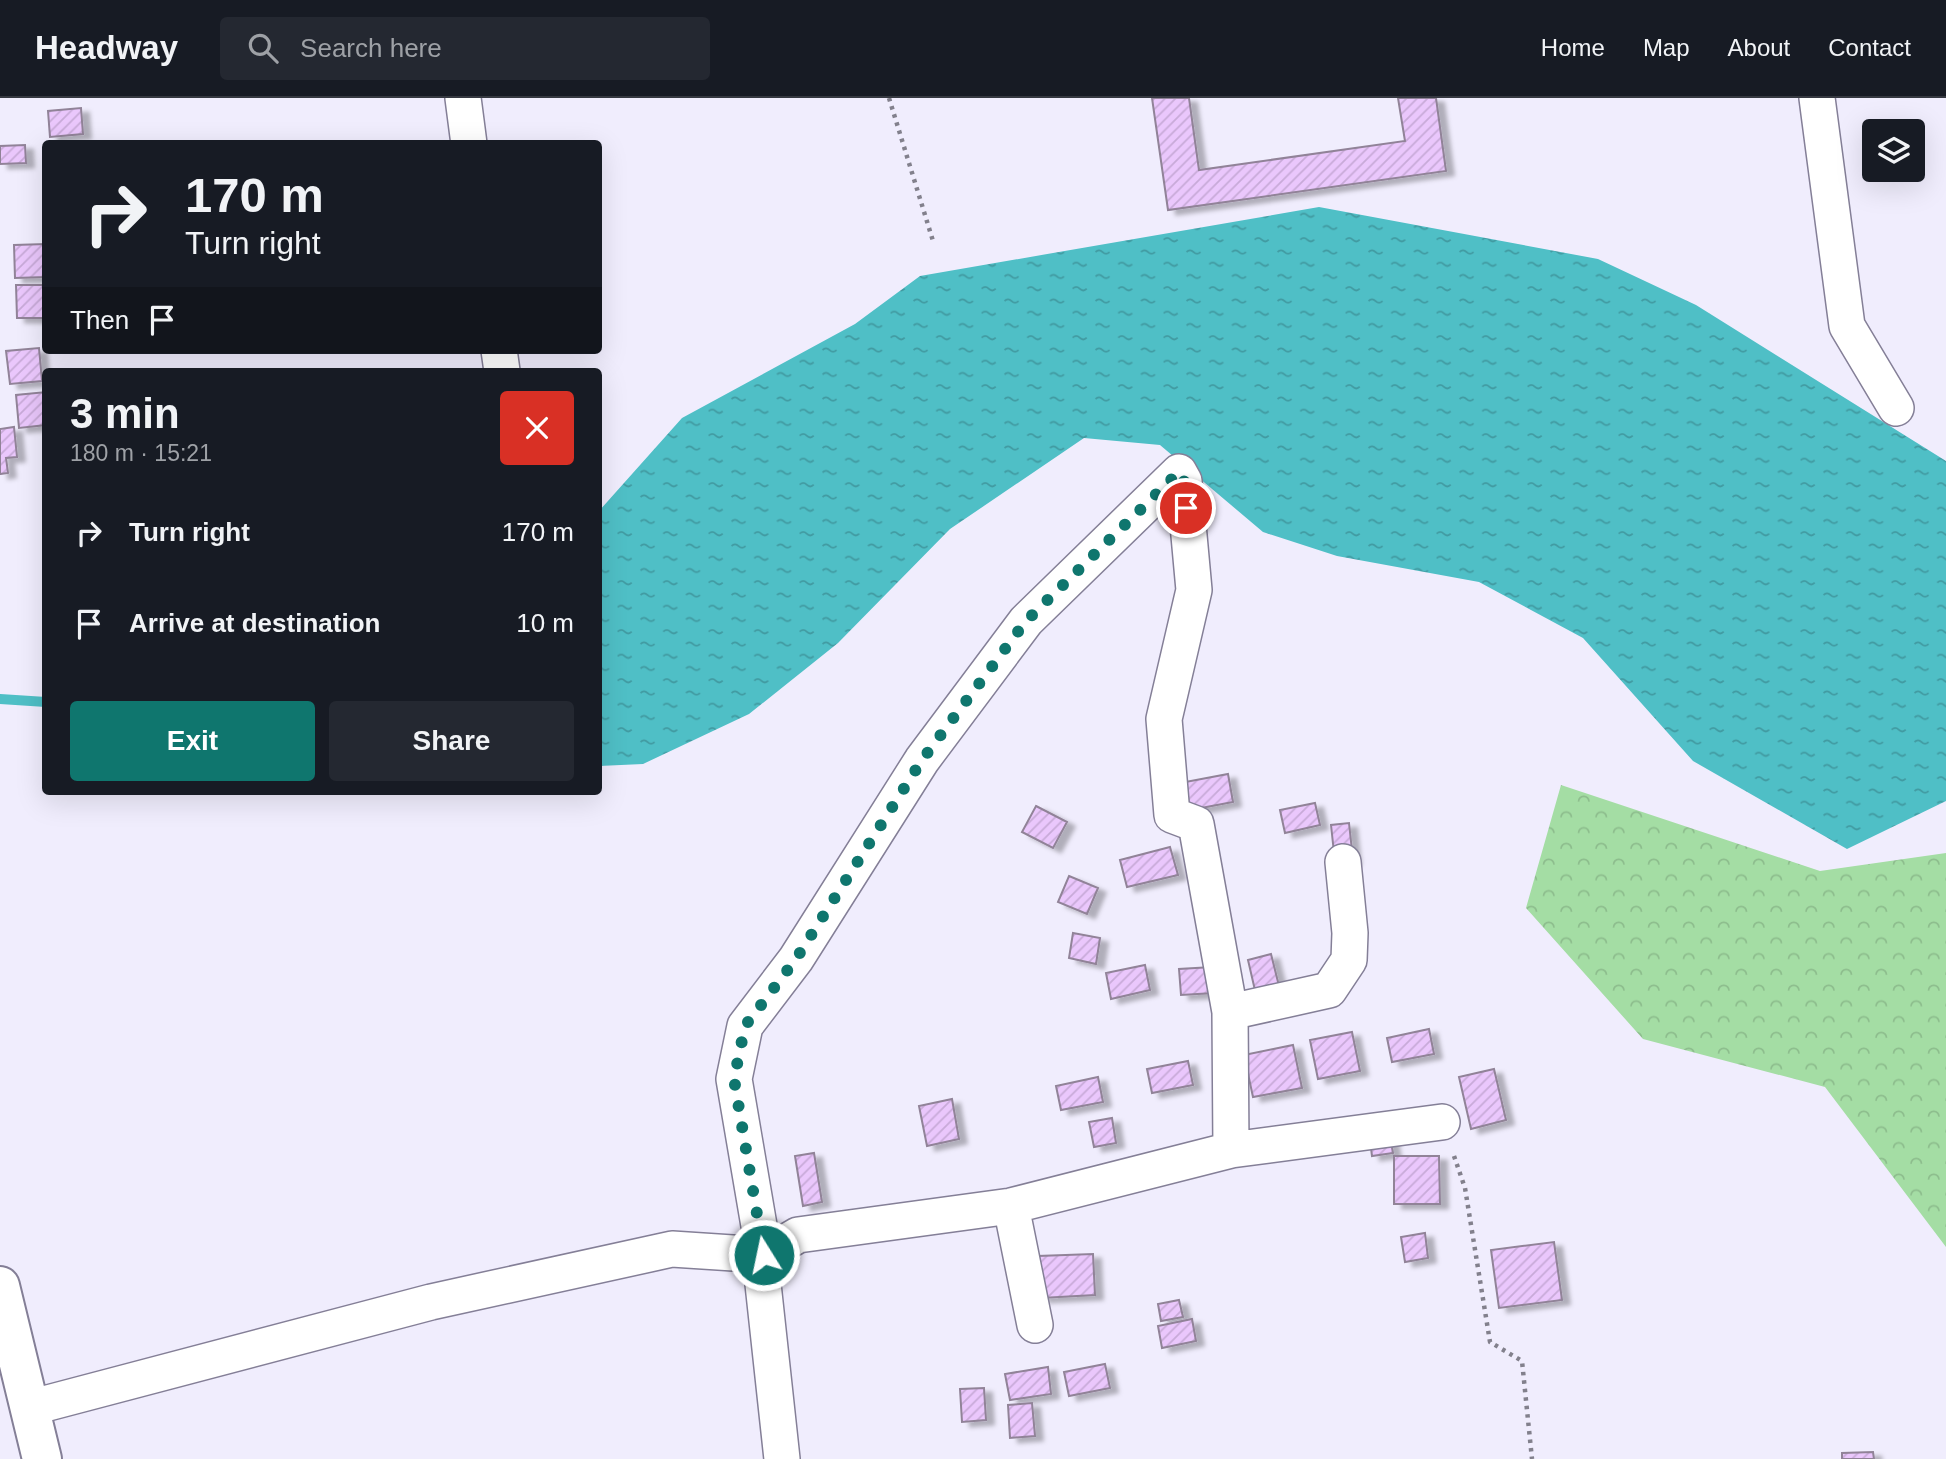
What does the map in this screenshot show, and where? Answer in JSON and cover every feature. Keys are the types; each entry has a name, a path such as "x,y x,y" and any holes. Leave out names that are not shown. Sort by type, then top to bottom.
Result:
{"highway":[{"path":"0,1286 42,1459"}],"street":[{"path":"463,98 468,140"},
{"path":"1817,98 1847,326 1896,408"},
{"path":"782,1459 763,1284 764,1255 734,1079 745,1026 796,959 922,760 1026,621 1179,472 1184,481 1194,590 1164,719 1172,815 1196,824 1230,1012 1231,1150"},
{"path":"1230,1012 1329,990 1349,960 1343,862"},
{"path":"29,1408 431,1302 672,1249 764,1255 798,1235 1010,1206 1231,1150 1442,1122"},
{"path":"1010,1206 1035,1325"}],"path":[{"path":"890,98 933,241"},
{"path":"1442,1122 1465,1188 1490,1342 1522,1361 1532,1459"}],"green space":[{"path":"1561,785 1820,871 1946,853 1946,1247 1825,1087 1643,1039 1526,908"}],"water":[{"path":"1319,207 1598,259 1696,305 1946,461 1946,801 1847,849 1693,761 1583,638 1479,582 1337,556 1263,532 1160,445 1084,438 950,529 838,643 749,714 643,764 602,766 602,508 682,418 855,324 920,276"}],"building":[{"path":"1152,98 1189,98 1199,170 1405,141 1398,98 1436,98 1446,171 1168,210"},
{"path":"81,108 83,134 50,137 48,111"},
{"path":"25,145 26,163 0,164 0,146"},
{"path":"42,244 42,277 15,278 14,245"},
{"path":"16,285 42,285 42,318 17,318"},
{"path":"39,348 42,381 10,384 6,351"},
{"path":"42,392 42,425 19,428 16,395"},
{"path":"14,427 17,457 6,458 8,473 0,474 0,429"},
{"path":"1228,774 1233,802 1185,811 1180,783"},
{"path":"1315,803 1320,825 1285,833 1280,810"},
{"path":"1036,806 1067,822 1053,848 1022,832"},
{"path":"1349,823 1353,860 1335,862 1331,825"},
{"path":"1170,847 1178,875 1127,887 1120,860"},
{"path":"1069,876 1098,888 1087,914 1058,902"},
{"path":"1073,933 1100,938 1096,964 1069,958"},
{"path":"1271,954 1281,994 1257,999 1248,960"},
{"path":"1145,965 1150,990 1111,999 1106,973"},
{"path":"1212,967 1214,993 1181,995 1179,969"},
{"path":"1429,1029 1434,1054 1392,1062 1387,1038"},
{"path":"1352,1032 1360,1071 1318,1079 1310,1040"},
{"path":"1293,1045 1302,1088 1253,1097 1244,1055"},
{"path":"1188,1061 1193,1085 1152,1093 1147,1069"},
{"path":"1494,1069 1506,1120 1471,1129 1459,1077"},
{"path":"1098,1077 1103,1102 1061,1110 1056,1086"},
{"path":"952,1099 959,1139 927,1146 919,1106"},
{"path":"1112,1118 1116,1143 1094,1147 1089,1122"},
{"path":"1390,1137 1393,1153 1372,1156 1370,1140"},
{"path":"814,1153 822,1202 803,1206 795,1156"},
{"path":"1394,1156 1439,1156 1440,1204 1394,1204"},
{"path":"1425,1233 1428,1258 1405,1262 1401,1237"},
{"path":"1554,1242 1562,1300 1499,1308 1491,1250"},
{"path":"1093,1254 1095,1295 1041,1298 1038,1256"},
{"path":"1179,1300 1183,1317 1161,1321 1158,1304"},
{"path":"1192,1319 1196,1341 1162,1348 1158,1326"},
{"path":"1105,1364 1110,1388 1069,1396 1064,1372"},
{"path":"1048,1367 1051,1394 1010,1400 1005,1374"},
{"path":"984,1388 986,1420 962,1422 960,1389"},
{"path":"1032,1403 1035,1436 1010,1438 1008,1405"},
{"path":"1873,1452 1874,1459 1842,1459 1842,1453"}],"waterway":[{"path":"0,699 42,702"}],"route":[{"path":"764,1255 734,1079 745,1026 796,959 922,760 1026,621 1089,556 1179,472 1184,481 1186,508"}]}
